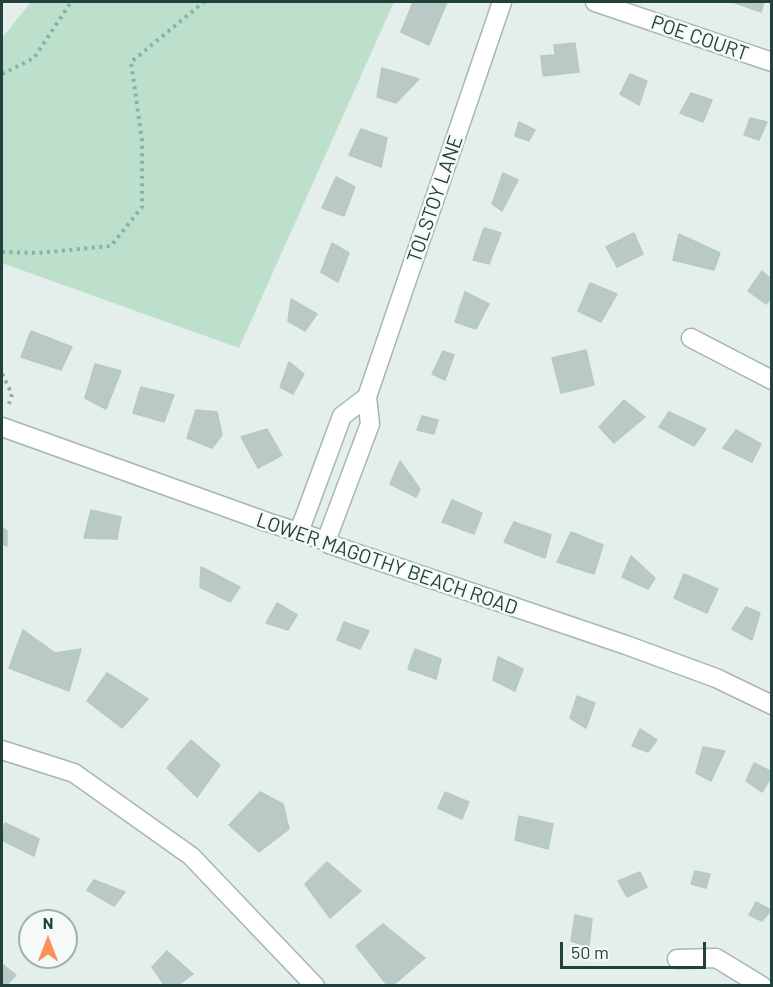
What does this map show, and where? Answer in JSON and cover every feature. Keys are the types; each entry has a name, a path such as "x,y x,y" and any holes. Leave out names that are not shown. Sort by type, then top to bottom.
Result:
{"street":[{"name":"TOLSTOY LANE","path":"326,541 370,424 367,397 502,2"},
{"name":"POE COURT","path":"596,2 771,62"},
{"path":"691,338 771,380"},
{"path":"299,532 342,416 367,397"},
{"name":"LOWER MAGOTHY BEACH ROAD","path":"2,427 326,541 329,544 662,658 716,678 771,705"},
{"path":"2,750 74,773 191,856 315,986"},
{"path":"676,959 716,958 762,986"}],"path":[{"path":"2,74 34,58 71,2"},
{"path":"2,252 38,254 111,246 142,207 142,141 131,62 204,2"},
{"path":"2,374 12,393 9,404"}],"green space":[{"path":"31,2 394,2 239,348 2,263 2,38"}],"building":[{"path":"413,2 447,2 429,45 401,32"},
{"path":"733,2 764,2 761,12"},
{"path":"575,43 579,72 543,76 541,56 555,55 554,45"},
{"path":"382,68 419,79 396,103 377,97"},
{"path":"630,74 647,81 639,105 620,94"},
{"path":"691,93 712,100 703,122 680,113"},
{"path":"750,118 767,122 759,140 744,135"},
{"path":"519,122 535,130 529,141 515,136"},
{"path":"361,129 387,138 381,167 349,155"},
{"path":"503,173 518,180 502,211 492,204"},
{"path":"336,177 355,187 344,216 322,208"},
{"path":"484,228 501,233 489,264 473,260"},
{"path":"634,233 643,254 617,267 606,247"},
{"path":"679,234 720,253 714,270 673,260"},
{"path":"332,243 349,253 338,282 321,272"},
{"path":"762,271 772,280 772,298 766,304 748,291"},
{"path":"590,283 617,294 601,322 578,311"},
{"path":"465,292 489,304 476,329 455,322"},
{"path":"291,299 317,314 305,331 288,321"},
{"path":"31,331 72,347 61,370 21,357"},
{"path":"586,350 594,385 561,393 552,358"},
{"path":"443,351 454,355 445,380 432,374"},
{"path":"289,362 304,374 293,394 280,387"},
{"path":"95,364 121,371 106,409 85,398"},
{"path":"141,387 174,395 164,422 133,413"},
{"path":"624,400 645,417 614,443 599,427"},
{"path":"196,410 217,412 222,435 212,448 187,438"},
{"path":"669,412 706,429 694,446 659,427"},
{"path":"422,416 438,420 434,434 417,430"},
{"path":"267,429 282,455 258,468 241,437"},
{"path":"736,430 761,444 752,462 723,448"},
{"path":"400,461 420,489 416,497 390,484"},
{"path":"452,500 482,513 474,534 442,522"},
{"path":"91,510 121,517 117,539 84,538"},
{"path":"514,522 551,535 545,558 504,542"},
{"path":"2,527 7,531 7,546 2,544"},
{"path":"571,532 603,545 594,574 557,562"},
{"path":"631,556 655,578 648,589 622,577"},
{"path":"201,567 240,587 230,602 200,587"},
{"path":"684,574 718,589 707,613 674,598"},
{"path":"277,603 297,615 288,630 266,623"},
{"path":"746,607 760,613 752,640 732,629"},
{"path":"344,622 369,631 360,649 337,640"},
{"path":"23,630 55,653 81,649 69,691 9,668"},
{"path":"415,649 441,659 436,679 408,669"},
{"path":"498,657 523,669 515,691 493,680"},
{"path":"107,673 148,699 122,728 87,701"},
{"path":"577,696 595,703 586,728 570,718"},
{"path":"640,729 657,740 648,752 632,746"},
{"path":"191,740 220,765 197,797 167,768"},
{"path":"703,747 725,751 711,781 696,773"},
{"path":"754,763 772,772 762,792 746,781"},
{"path":"260,792 283,804 289,829 259,852 229,825"},
{"path":"445,792 469,802 462,819 438,808"},
{"path":"519,816 553,824 548,849 515,840"},
{"path":"5,823 39,839 34,856 2,840"},
{"path":"327,862 361,891 330,918 305,884"},
{"path":"695,871 710,874 706,888 691,884"},
{"path":"640,872 647,887 627,897 618,881"},
{"path":"94,880 125,892 114,906 87,890"},
{"path":"756,902 771,910 762,921 749,915"},
{"path":"575,915 592,919 589,947 571,941"},
{"path":"383,924 425,958 392,986 388,986 356,946"},
{"path":"167,951 193,974 177,986 165,986 152,967"},
{"path":"2,964 16,975 6,986 2,986"}]}
